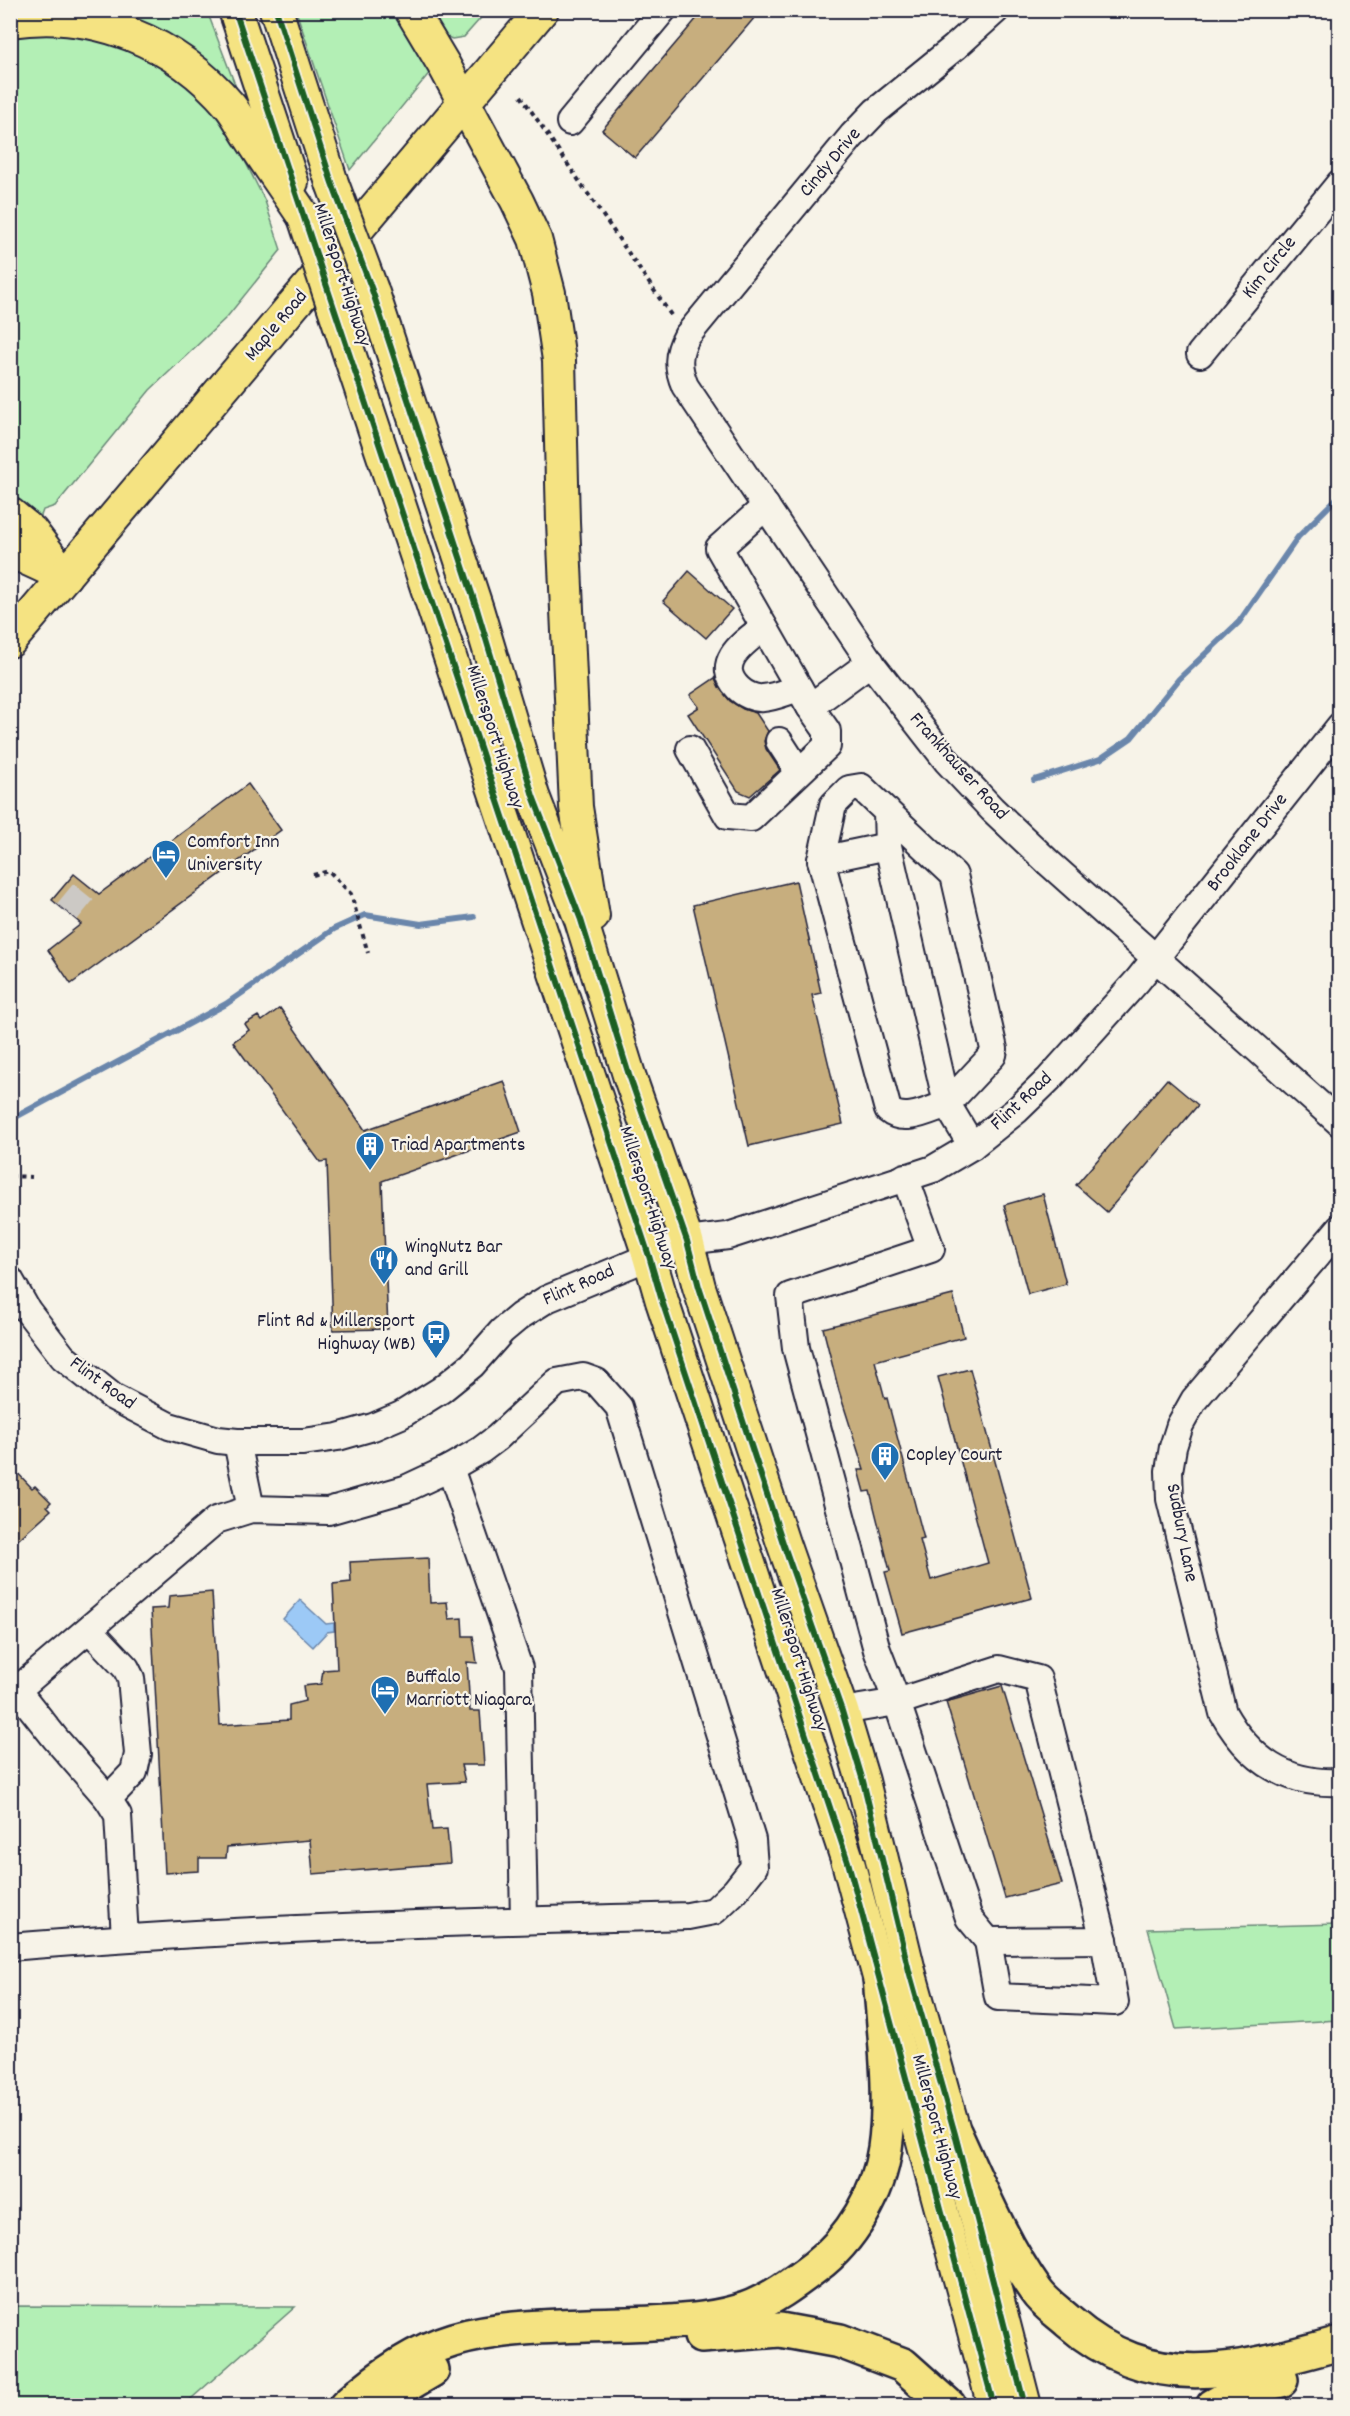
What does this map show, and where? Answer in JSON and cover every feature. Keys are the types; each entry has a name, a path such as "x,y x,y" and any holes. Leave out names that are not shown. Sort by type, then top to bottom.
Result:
{"highway":[{"path":"346,2406 364,2389 407,2360 453,2340 505,2330 702,2320 746,2309 789,2287 833,2253 856,2221 874,2187 885,2150 889,2103 880,1976"},
{"path":"955,2133 1001,2231 1037,2293 1091,2341 1142,2365 1187,2371 1236,2369 1340,2343"},
{"path":"386,2406 403,2387 461,2357 780,2330 840,2341 903,2365 949,2406"},
{"path":"1213,2406 1242,2390 1340,2364"}],"main road":[{"name":"Millersport Highway","path":"235,10 848,1862 880,1976 930,2175 994,2406"},
{"name":"Millersport Highway","path":"276,10 332,183 372,290 477,609 533,796 581,920 629,1075 687,1241 699,1287 783,1543 842,1711 863,1781 909,1971 955,2133 1025,2406"},
{"path":"411,10 502,172 535,239 549,293 559,360 563,522 576,807 591,900 601,985"},
{"name":"Maple Road","path":"10,641 542,10"},
{"path":"10,21 31,18 78,19 126,31 162,48 200,75 231,108 304,217"},
{"path":"10,514 33,532 65,576"},
{"path":"10,551 65,576"}],"street":[{"path":"570,122 663,10"},
{"name":"Cindy Drive","path":"687,336 852,136 876,111 955,47 996,10"},
{"name":"Kim Circle","path":"1200,354 1340,183"},
{"name":"Frankhauser Road","path":"687,336 678,357 678,368 682,379 871,662 930,740 970,785 1041,856 1340,1123"},
{"path":"690,749 728,816 751,818 827,746 827,730 805,697 719,548 766,506"},
{"path":"764,627 736,649 729,662 728,674 738,688 748,696 763,699 805,697 871,662"},
{"name":"Brooklane Drive","path":"1156,959 1340,726"},
{"path":"779,741 799,772"},
{"path":"861,787 887,811 954,875 994,1049 993,1054 947,1104 908,1117 893,1114 888,1110 821,860 833,805 849,789 861,787"},
{"path":"887,811 888,846 947,1104 972,1146"},
{"path":"821,860 888,846"},
{"name":"Flint Road","path":"10,1280 27,1310 63,1357 113,1396 169,1426 218,1440 237,1442 303,1442 338,1437 373,1427 401,1415 441,1390 472,1365 502,1331 547,1299 687,1241 728,1236 933,1169 972,1146 1017,1110 1049,1079 1156,959"},
{"path":"842,1711 897,1702 999,1669 1038,1679 1104,1940 1115,2002 998,1997 988,1941 969,1918 897,1702 878,1650 796,1348 790,1296 931,1249 904,1177"},
{"name":"Sudbury Lane","path":"1340,1228 1194,1400 1180,1425 1169,1471 1172,1513 1223,1713 1235,1734 1251,1752 1270,1766 1291,1776 1315,1782 1340,1782"},
{"path":"10,1947 125,1938 524,1920 688,1916 714,1911 735,1891 754,1867 753,1840 619,1407 597,1382 583,1377 557,1382 497,1438 450,1468 405,1489 328,1511 251,1509 216,1520 14,1693 108,1799 118,1815 125,1938"},
{"path":"237,1442 251,1509"},
{"path":"450,1468 519,1668 524,1920"},
{"path":"89,1629 126,1668 131,1678 138,1754 134,1772 108,1799"},
{"path":"988,1941 1104,1940"}],"path":[{"path":"521,96 687,336"},
{"path":"313,875 329,871 351,894 368,953"},
{"path":"10,1176 32,1177"}],"green space":[{"path":"103,11 207,11 237,90 233,92"},
{"path":"296,11 397,11 431,71 350,170"},
{"path":"427,11 487,11 464,37 452,39 436,32"},
{"path":"37,30 104,37 168,66 223,117 265,201 281,250 227,317 150,390 55,506 43,510 41,516 11,498 10,34"},
{"path":"1339,1924 1339,2020 1176,2029 1148,1929"},
{"path":"11,2306 295,2307 184,2405 11,2406"}],"water":[{"path":"300,1600 326,1624 334,1623 334,1631 327,1632 313,1647 283,1619"}],"building":[{"path":"704,10 761,10 635,158 602,130"},
{"path":"689,571 732,609 706,638 663,601"},
{"path":"715,678 730,701 743,709 756,713 768,731 764,741 766,749 780,770 750,796 738,791 688,714 699,707 690,695"},
{"name":"Comfort Inn University","path":"248,784 281,830 71,984 48,950 81,924 52,900 74,874 99,894"},
{"path":"796,881 821,993 812,995 843,1124 749,1146 693,905"},
{"name":"Triad Apartments","path":"280,1008 365,1130 504,1081 521,1132 382,1181 388,1329 333,1330 327,1161 320,1162 233,1042 249,1030 245,1024 258,1016 262,1021"},
{"path":"1167,1079 1198,1105 1107,1212 1076,1185"},
{"path":"1043,1194 1066,1284 1028,1294 1004,1205"},
{"path":"953,1295 964,1337 875,1361 924,1539 920,1540 931,1580 988,1563 938,1377 970,1369 1032,1598 902,1633 885,1572 890,1571 870,1491 864,1492 858,1470 864,1470 839,1391 823,1328"},
{"path":"10,1465 32,1488 35,1486 51,1502 47,1506 51,1510 10,1547"},
{"name":"Buffalo Marriott Niagara","path":"428,1558 430,1603 447,1602 449,1619 462,1618 463,1636 473,1636 477,1663 467,1662 470,1711 480,1711 484,1765 461,1765 465,1782 427,1784 432,1830 447,1829 450,1863 313,1874 310,1840 227,1847 226,1858 199,1858 199,1871 165,1873 151,1609 168,1608 169,1596 212,1592 220,1725 289,1720 289,1705 305,1701 303,1686 321,1684 323,1670 337,1669 333,1584 351,1582 350,1562"},
{"path":"1002,1686 1062,1884 1005,1898 946,1702"}],"waterway":[{"path":"1034,780 1100,759 1131,738 1179,679 1239,622 1298,537 1340,495"},
{"path":"10,1120 226,1004 334,929 365,915 421,924 474,917"}],"tunnel":[{"path":"67,912 89,885"}],"cycle path":[{"path":"235,10 848,1862 994,2406"},
{"path":"276,10 332,183 372,290 477,609 533,796 581,920 629,1075 687,1241 699,1287 783,1543 842,1711 863,1781 909,1971 955,2134 1025,2406"}],"place":[{"name":"Comfort Inn University","path":"166,880"},
{"name":"Triad Apartments","path":"370,1172"},
{"name":"WingNutz Bar and Grill","path":"384,1286"},
{"name":"Flint Rd & Millersport Highway (WB)","path":"436,1360"},
{"name":"Copley Court","path":"885,1482"},
{"name":"Buffalo Marriott Niagara","path":"385,1716"}]}
